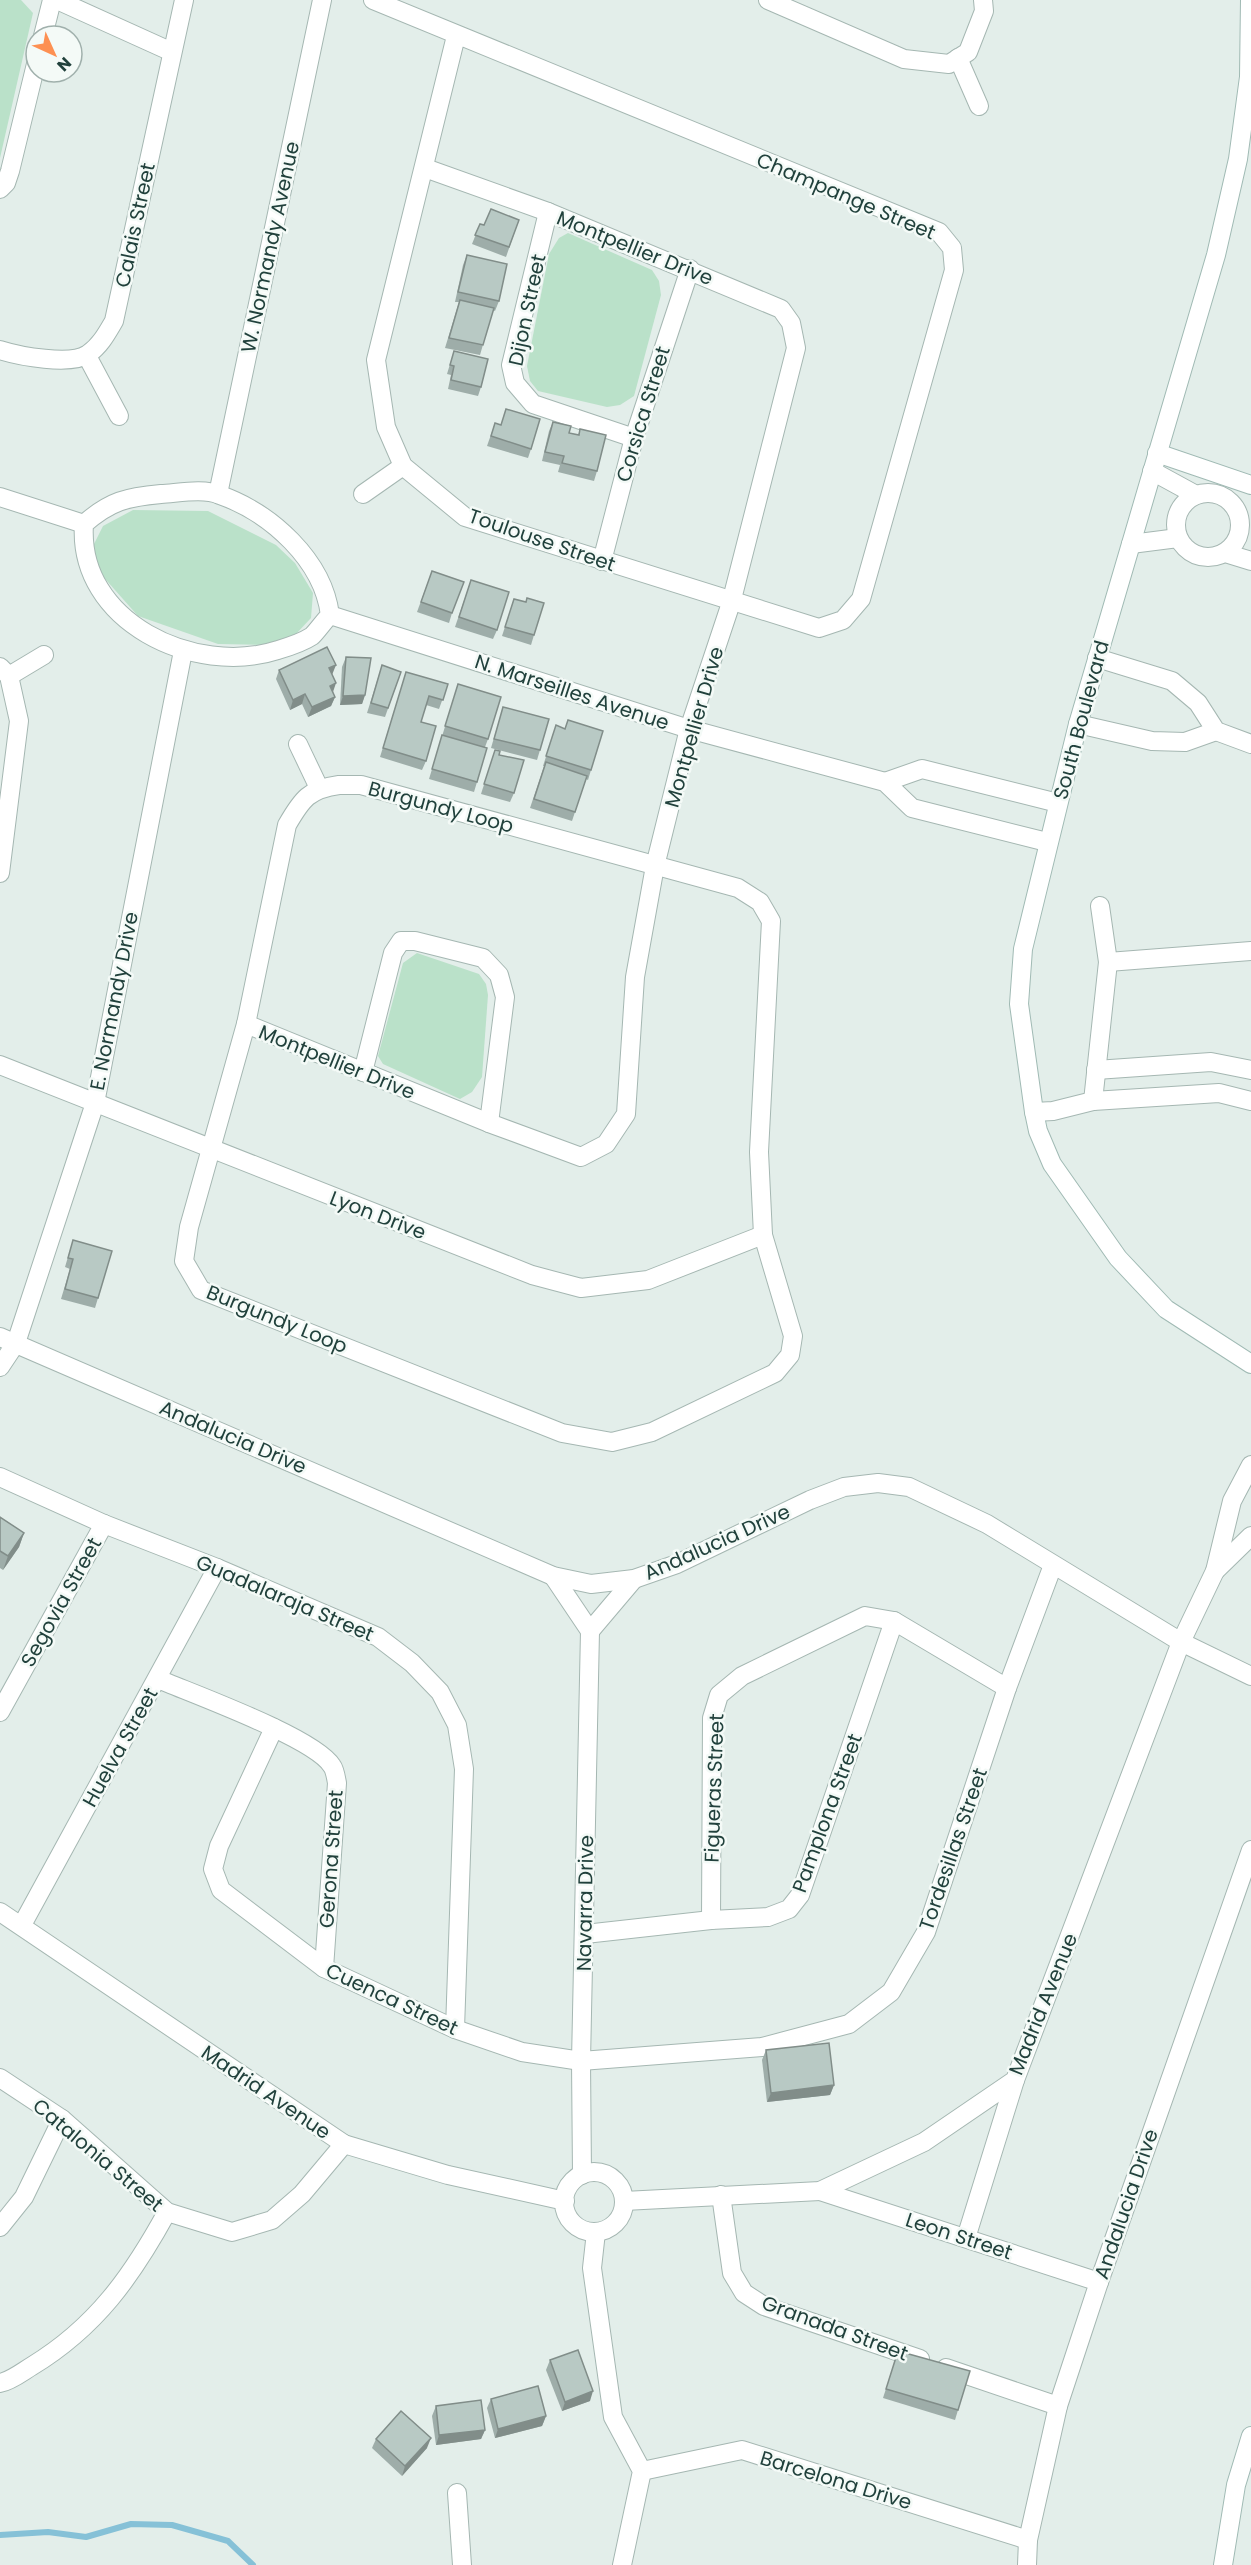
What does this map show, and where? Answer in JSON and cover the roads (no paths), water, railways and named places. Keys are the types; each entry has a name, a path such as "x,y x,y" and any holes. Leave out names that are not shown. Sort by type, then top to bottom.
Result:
{"street":[{"path":"46,24 52,0"},
{"path":"57,0 172,52"},
{"name":"Calais Street","path":"87,356 104,338 114,321 184,0"},
{"name":"W. Normandy Avenue","path":"218,494 322,0"},
{"name":"Champange Street","path":"374,0 456,36 939,232 952,248 954,270 861,598 843,620"},
{"path":"768,0 904,59 949,64 968,52 984,11 983,0"},
{"name":"South Boulevard","path":"1250,0 1249,77 1238,159 1216,255 1078,724 1047,842 1023,949 1019,1004 1034,1112 1038,1131 1052,1164 1118,1258 1166,1309 1251,1364"},
{"name":"Toulouse Street","path":"456,36 376,360 387,427 403,466 465,518 731,603 819,628 843,620"},
{"path":"958,58 979,106"},
{"path":"0,189 6,183 10,171 31,84"},
{"name":"Montpellier Drive","path":"246,1024 489,1123 581,1157 606,1144 626,1114 635,977 655,866 689,729 731,603 796,348 791,323 781,309 690,269 548,212 425,168"},
{"name":"Dijon Street","path":"548,212 511,365 515,383 533,404 634,438"},
{"name":"Corsica Street","path":"602,561 634,438 690,269"},
{"path":"0,350 15,355 58,360 87,356 119,416"},
{"path":"1157,453 1251,485"},
{"path":"363,494 403,466"},
{"path":"1152,471 1196,495"},
{"path":"1225,554 1237,541 1245,516 1222,496 1205,493 1196,495 1181,508 1177,518 1178,538 1193,554 1203,558 1225,554 1251,561"},
{"path":"218,494 270,523 297,546 316,570 327,593 330,615 311,636 257,657 220,657 183,651 120,617 92,580 82,545 84,524 105,506 133,497 218,494"},
{"path":"0,498 84,524"},
{"path":"1131,544 1178,538"},
{"name":"N. Marseilles Avenue","path":"330,615 689,729 885,782"},
{"name":"E. Normandy Drive","path":"8,1340 94,1102 183,651"},
{"path":"0,873 19,720 5,672 44,655"},
{"path":"1097,658 1172,681 1198,703 1216,731 1251,744"},
{"path":"1078,724 1152,741 1185,742 1216,731"},
{"path":"298,744 319,788"},
{"path":"1047,842 912,808 885,782 922,769 1058,803"},
{"name":"Burgundy Loop","path":"361,785 738,888 760,902 771,921 759,1152 763,1236 793,1336 790,1355 775,1373 652,1432 612,1442 562,1433 201,1290 184,1260 189,1227 246,1024 287,825 299,804 319,788 361,785"},
{"path":"1093,1101 1108,962 1100,906"},
{"path":"363,1072 393,953 401,941 415,941 483,958 499,975 505,997 489,1123"},
{"path":"1108,962 1251,951"},
{"path":"1096,1070 1211,1062 1251,1070"},
{"name":"Lyon Drive","path":"0,1065 210,1150 532,1275 581,1288 648,1280 763,1236"},
{"path":"1034,1112 1053,1111 1093,1101 1220,1093 1251,1101"},
{"path":"0,1368 8,1340"},
{"name":"Andalucia Drive","path":"8,1340 552,1576 591,1584 634,1579 677,1564 810,1500 844,1487 878,1483 909,1487 987,1524 1181,1642 1251,1676"},
{"path":"1215,1571 1229,1508 1251,1464"},
{"name":"Guadalaraja Street","path":"0,1477 105,1524 217,1568 378,1637 412,1664 440,1692 456,1725 464,1769 455,2029"},
{"name":"Segovia Street","path":"0,1712 105,1524"},
{"path":"1215,1571 1251,1536"},
{"name":"Tordesillas Street","path":"581,2061 762,2047 849,2024 891,1992 926,1932 1007,1688 1053,1565"},
{"name":"Huelva Street","path":"21,1925 217,1568"},
{"name":"Madrid Avenue","path":"624,2201 820,2191 924,2142 1015,2080 1181,1642 1215,1571"},
{"path":"552,1576 590,1631 634,1579"},
{"name":"Figueras Street","path":"711,1920 712,1718 719,1695 742,1676 865,1616 894,1621 1007,1688"},
{"name":"Pamplona Street","path":"585,1934 711,1920 768,1917 789,1909 800,1894 894,1621"},
{"name":"Navarra Drive","path":"582,2175 581,2061 590,1631"},
{"name":"Gerona Street","path":"158,1679 274,1728 323,1755 334,1767 337,1783 324,1968"},
{"name":"Cuenca Street","path":"274,1728 219,1846 213,1869 221,1890 324,1968 455,2029 522,2052 581,2061"},
{"name":"Andalucia Drive","path":"1028,2565 1028,2540 1058,2406 1099,2282 1251,1850"},
{"name":"Madrid Avenue","path":"0,1912 344,2144 448,2175 565,2201"},
{"name":"Catalonia Street","path":"0,2078 62,2119 167,2212 232,2232 272,2220 302,2194 344,2144"},
{"path":"966,2238 1015,2080"},
{"path":"0,2228 24,2198 62,2119"},
{"path":"602,2173 618,2183 624,2201 619,2218 613,2225 596,2232 586,2231 570,2220 565,2201 570,2186 582,2175 602,2173"},
{"name":"Leon Street","path":"820,2191 1099,2282"},
{"name":"Granada Street","path":"721,2195 732,2273 744,2293 764,2306 1058,2406"},
{"path":"0,2383 56,2351 103,2310 142,2258 167,2212"},
{"path":"596,2232 592,2268 613,2416 642,2471 622,2565"},
{"path":"1224,2565 1236,2486 1251,2436"},
{"name":"Barcelona Drive","path":"642,2471 742,2450 1028,2540"},
{"path":"457,2493 462,2565"}],"waterway":[{"path":"0,2535 48,2532 86,2537 131,2524 172,2525 228,2541 253,2565"}]}
